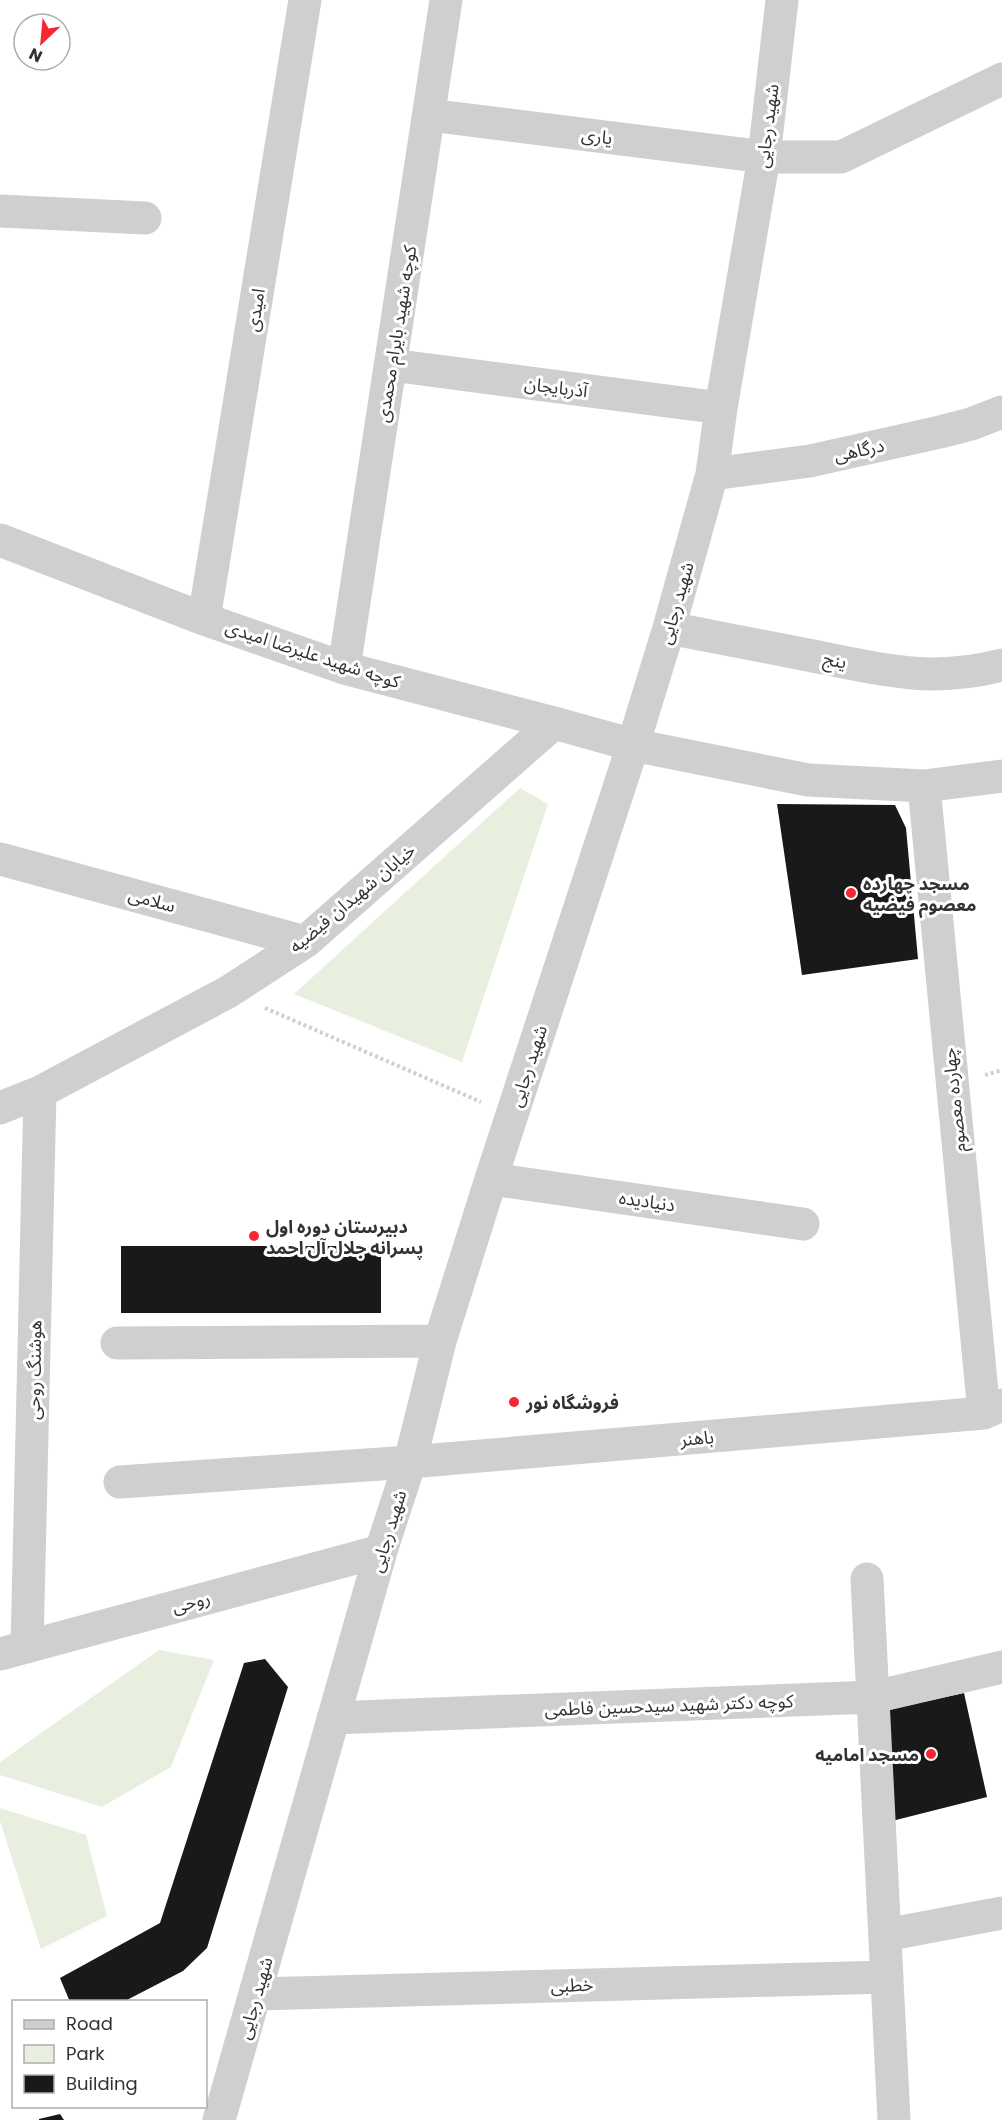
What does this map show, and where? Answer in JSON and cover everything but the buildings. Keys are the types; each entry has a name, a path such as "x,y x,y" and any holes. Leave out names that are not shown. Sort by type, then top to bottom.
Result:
{"street":[{"name":"امیدی","path":"204,619 305,0"},
{"name":"کوچه شهید بایرام محمدی","path":"344,668 446,0"},
{"name":"شهید رجایی","path":"219,2120 257,1994 381,1551 410,1462 440,1341 633,745 669,628 712,474 721,408 764,157 782,0"},
{"name":"یاری","path":"429,115 764,157 841,157 1002,80"},
{"path":"0,211 145,218"},
{"name":"آذربایجان","path":"391,365 721,408"},
{"name":"درگاهی","path":"712,474 810,461 940,432 971,424 1002,412"},
{"name":"کوچه شهید علیرضا امیدی","path":"0,540 204,619 344,668 633,745 808,780 924,786 1002,776"},
{"name":"ینج","path":"669,628 900,673 951,674 979,671 1002,665"},
{"name":"خیابان شهیدان فیضیه","path":"0,1108 40,1092 228,992 305,942 554,723"},
{"name":"چهارده معصوم","path":"924,786 993,1409"},
{"name":"سلامی","path":"0,859 305,942"},
{"name":"هوشنگ روحی","path":"14,1650 40,1092"},
{"name":"دنیادیده","path":"491,1179 803,1224"},
{"path":"117,1343 440,1341"},
{"name":"باهنر","path":"120,1482 410,1462 993,1409"},
{"name":"روحی","path":"14,1650 381,1551"},
{"path":"867,1580 894,2120"},
{"name":"کوچه دکتر شهید سیدحسین فاطمی","path":"333,1718 874,1697 1002,1667"},
{"path":"885,1935 1002,1913"},
{"name":"خطبی","path":"257,1994 887,1977"}],"path":[{"path":"228,992 512,1115"}],"green space":[{"path":"520,788 548,804 462,1062 294,994"},
{"path":"159,1650 214,1660 171,1767 102,1807 0,1775 0,1762"},
{"path":"0,1808 86,1835 107,1916 41,1949 0,1821"}],"place":[{"name":"مسجد چهارده معصوم فیضیه","path":"851,893"},
{"name":"دبیرستان دوره اول پسرانه جلال آل احمد","path":"254,1236"},
{"name":"فروشگاه نور","path":"514,1402"},
{"name":"مسجد امامیه","path":"931,1754"}]}
